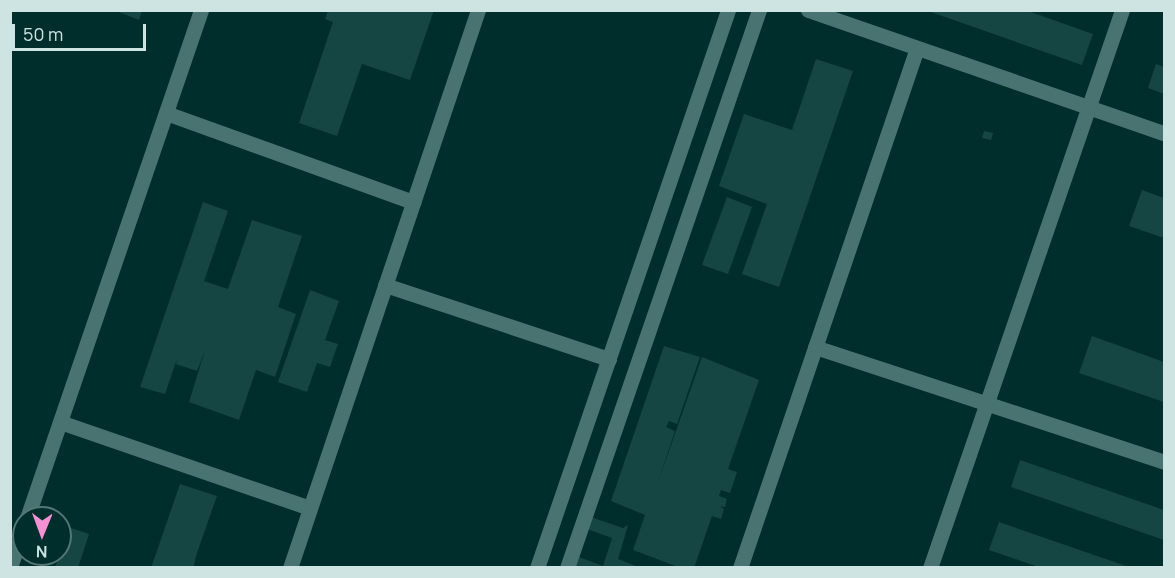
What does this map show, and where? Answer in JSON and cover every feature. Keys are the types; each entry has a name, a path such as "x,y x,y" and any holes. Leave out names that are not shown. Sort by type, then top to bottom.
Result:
{"street":[{"path":"31,506 201,10"},
{"path":"290,567 478,10"},
{"path":"537,567 728,10"},
{"path":"567,567 759,10"},
{"path":"808,10 1164,133"},
{"path":"930,567 1122,10"},
{"path":"740,567 917,48"},
{"path":"166,113 413,202"},
{"path":"385,285 609,359"},
{"path":"815,347 988,402 1164,462"},
{"path":"60,422 310,508"}],"building":[{"path":"114,10 142,10 139,20"},
{"path":"328,10 434,10 410,80 362,64 337,136 299,123 333,22 325,19"},
{"path":"925,10 1025,10 1093,34 1082,65"},
{"path":"816,59 853,71 779,287 742,274 767,204 719,186 744,114 792,130"},
{"path":"1156,64 1164,67 1164,94 1148,88"},
{"path":"984,131 993,133 991,140 982,138"},
{"path":"1142,190 1164,198 1164,238 1129,226"},
{"path":"727,197 752,207 728,274 702,265"},
{"path":"203,202 228,211 204,281 228,289 252,220 302,236 278,307 296,314 275,377 256,370 239,420 189,402 205,350 197,371 176,364 177,359 165,394 140,387"},
{"path":"310,290 339,301 325,340 338,344 330,367 317,363 307,392 278,382"},
{"path":"1092,336 1164,362 1164,402 1079,373"},
{"path":"664,346 700,357 677,424 669,421 666,427 675,431 657,485 702,357 759,380 728,469 737,472 730,493 721,490 719,496 727,499 725,507 720,506 724,509 721,519 712,516 694,568 681,568 633,550 645,515 611,501"},
{"path":"1020,460 1164,510 1164,540 1011,487"},
{"path":"180,484 217,496 193,568 151,568"},
{"path":"588,516 623,528 628,525 618,559 641,568 573,568 576,556 603,566 612,538 584,528"},
{"path":"999,522 1129,568 1041,568 989,550"},
{"path":"72,528 89,534 78,568 55,568 56,566 72,566"}]}
